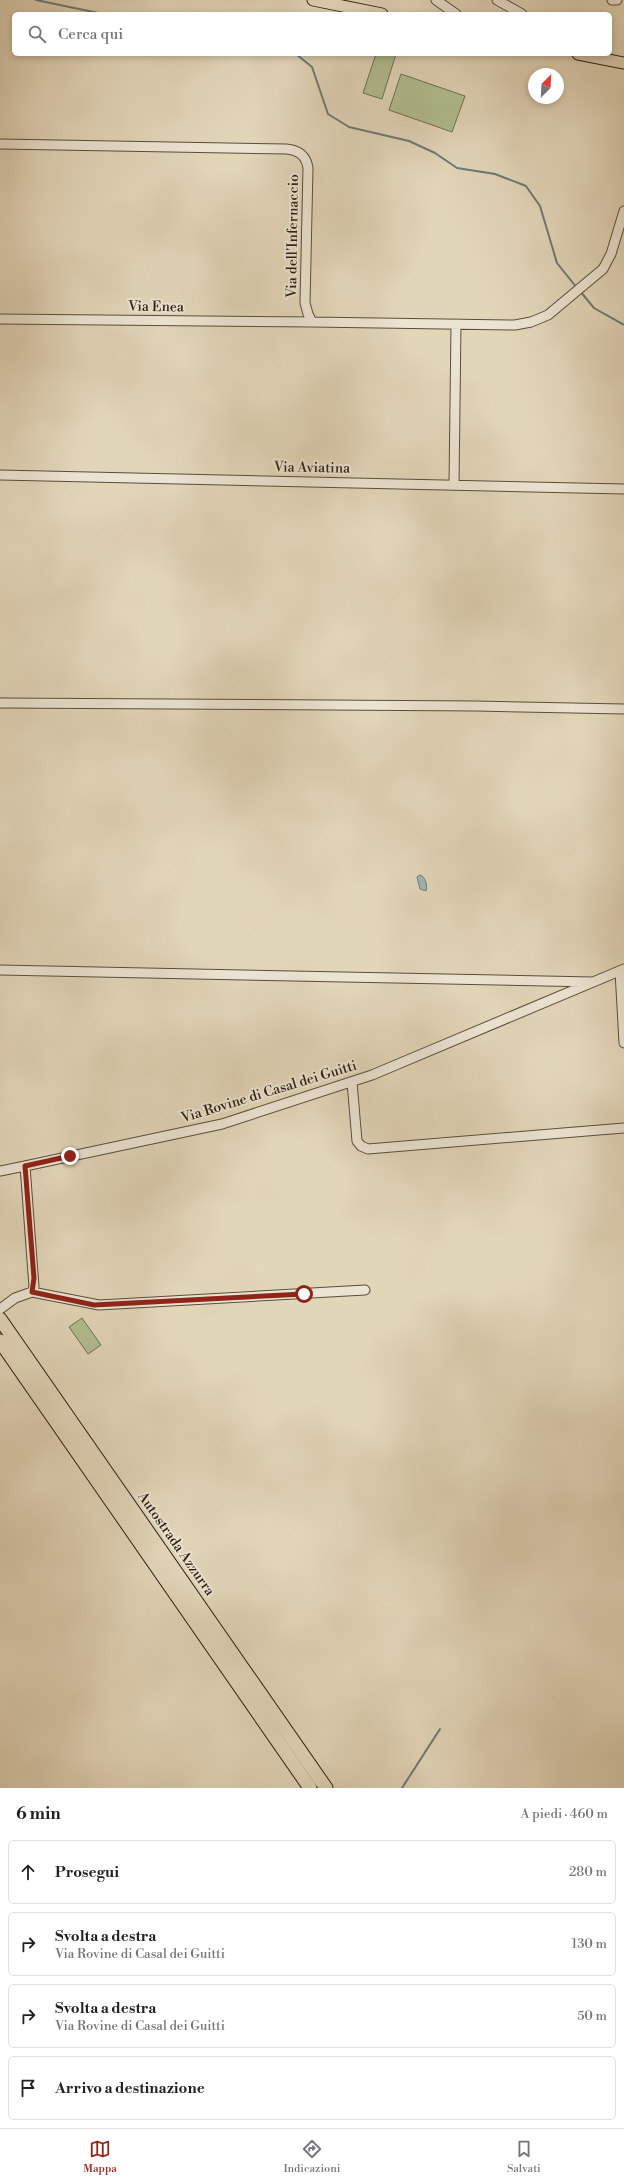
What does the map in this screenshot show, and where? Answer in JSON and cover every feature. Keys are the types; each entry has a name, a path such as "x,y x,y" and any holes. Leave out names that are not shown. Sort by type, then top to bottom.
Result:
{"highway":[{"name":"Autostrada Azzurra","path":"0,1319 326,1788"},
{"name":"Autostrada Azzurra","path":"0,1341 310,1788"}],"main road":[{"path":"313,0 372,12"},
{"path":"588,56 624,63"}],"street":[{"path":"436,0 453,12"},
{"path":"497,0 518,12"},
{"path":"612,0 618,0"},
{"name":"Via dell'Infernaccio","path":"0,144 286,149 298,152 305,158 308,168 305,303 312,322"},
{"path":"312,322 456,324 519,324 531,322 548,315 591,280 608,263 624,211"},
{"name":"Via Enea","path":"0,319 312,322"},
{"path":"454,485 456,324"},
{"name":"Via Aviatina","path":"0,475 624,489"},
{"path":"0,703 468,706 624,709"},
{"path":"0,970 594,982"},
{"path":"622,970 624,1043"},
{"name":"Via Rovine di Casal dei Guitti","path":"0,1171 216,1126 393,1068 622,970"},
{"path":"352,1082 357,1141 361,1146 368,1149 624,1128"},
{"path":"25,1166 34,1278 32,1292"},
{"path":"0,1309 15,1298 32,1292 85,1304 99,1305 365,1290"}],"green space":[{"path":"375,56 395,56 382,99 363,93"},
{"path":"401,74 465,96 452,132 389,110"},
{"path":"82,1318 101,1345 88,1354 69,1327"}],"water":[{"path":"420,875 426,882 426,891 420,889 417,877"}],"waterway":[{"path":"36,0 93,12"},
{"path":"298,56 312,67 328,114 349,127 409,141 435,153 457,168 495,174 526,186 540,206 557,263 577,288"},
{"path":"580,291 594,308 624,325"},
{"path":"402,1788 440,1729"}],"route":[{"path":"70,1156 25,1166 34,1278 32,1292 94,1305 304,1294"}]}
